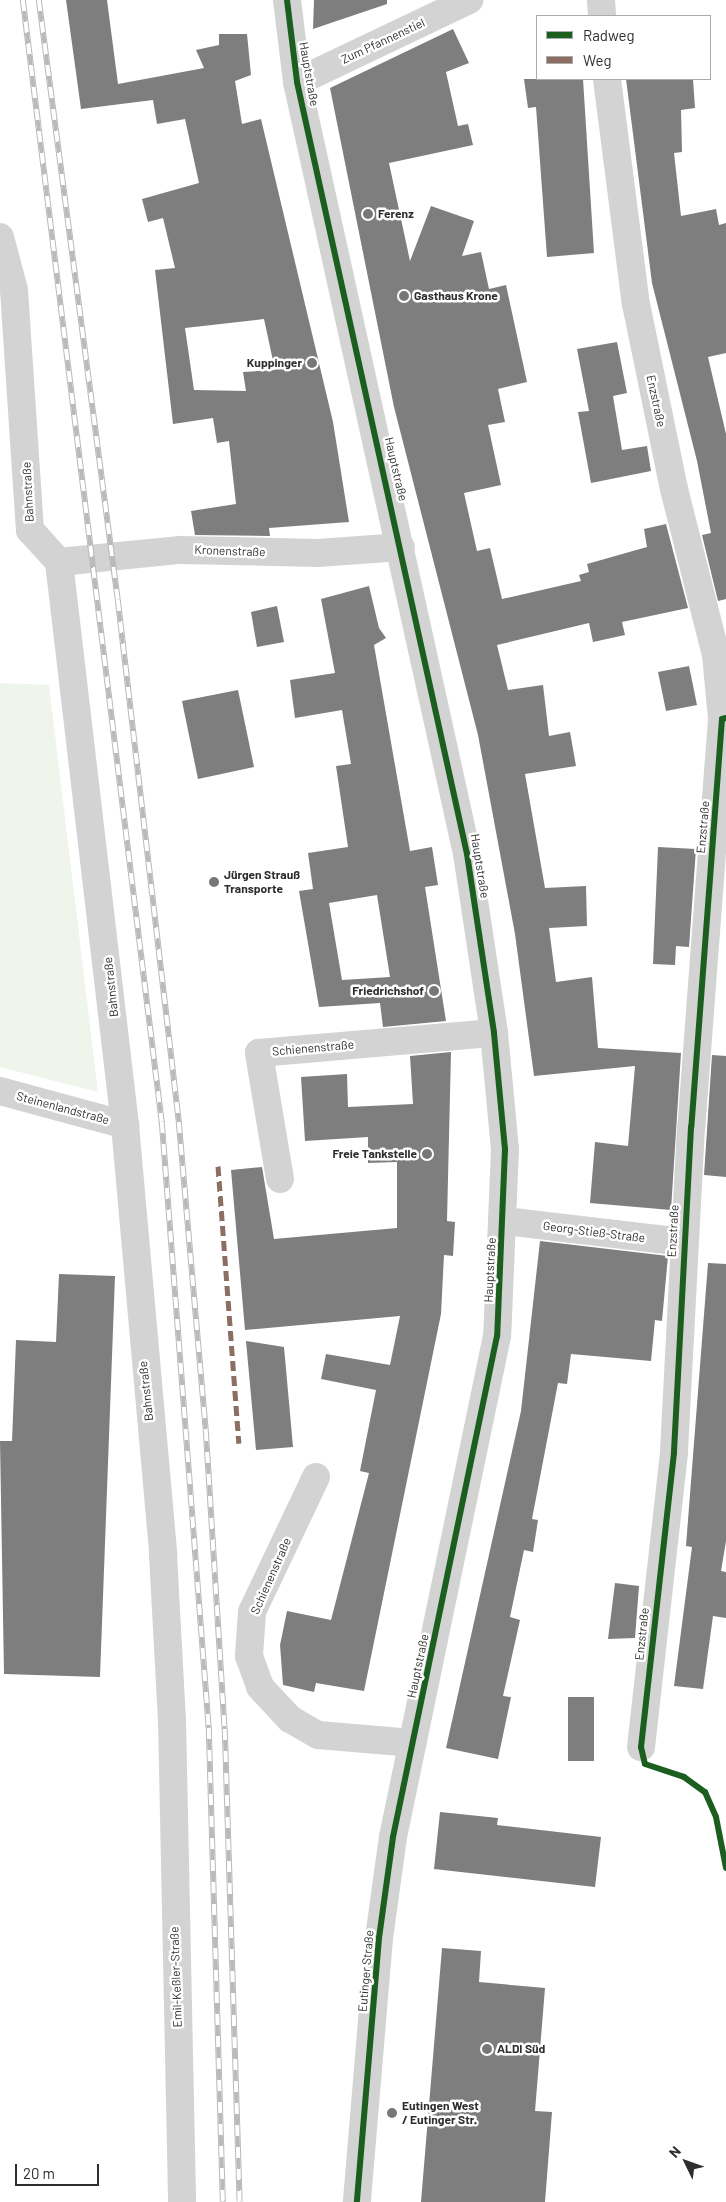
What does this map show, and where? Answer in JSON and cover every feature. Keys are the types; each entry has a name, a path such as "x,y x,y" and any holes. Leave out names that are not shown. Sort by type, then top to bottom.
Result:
{"street":[{"name":"Hauptstraße","path":"287,0 297,82 451,770 494,1033 505,1149 504,1222 497,1336 486,1409 413,1744"},
{"name":"Zum Pfannenstiel","path":"297,82 470,0"},
{"path":"601,0 602,15"},
{"name":"Enzstraße","path":"607,80 636,304 674,489 716,654 724,718 683,1242 674,1453 641,1747"},
{"name":"Bahnstraße","path":"0,237 14,290 30,530 60,562 125,1125 138,1305 163,1555 171,1752"},
{"name":"Kronenstraße","path":"60,562 180,550 318,553 401,547"},
{"name":"Schienenstraße","path":"280,1179 259,1053 494,1033"},
{"name":"Steinenlandstraße","path":"0,1091 125,1125"},
{"name":"Georg-Stieß-Straße","path":"504,1222 683,1242"},
{"name":"Schienenstraße","path":"316,1477 252,1612 249,1656 260,1687 290,1719 318,1735 413,1744"},
{"name":"Eutinger Straße","path":"357,2202 379,1938 413,1744"},
{"name":"Emil-Keßler-Straße","path":"171,1752 182,2202"}],"shaded area":[{"path":"0,683 49,685 98,1092 0,1067"}],"building":[{"path":"66,0 107,0 118,84 204,68 196,50 219,45 219,34 247,34 251,75 235,81 242,124 261,119 333,422 349,522 269,528 270,536 195,535 191,511 236,504 229,441 217,443 213,418 173,424 155,270 175,268 163,218 148,222 142,199 199,183 185,119 157,124 153,100 81,109","holes":["264,319 275,370 243,372 246,391 194,390 185,328"]},
{"path":"314,0 387,0 387,4 313,29"},
{"path":"453,29 469,63 446,72 458,126 468,124 473,145 389,163 410,261 431,206 474,221 462,256 481,252 489,289 506,285 527,382 498,389 505,422 488,425 501,485 464,493 477,551 490,548 502,599 581,581 579,575 589,572 587,564 647,547 644,529 666,524 688,608 622,622 625,635 593,642 589,623 497,645 508,690 543,685 549,736 570,732 576,766 525,774 545,888 586,886 587,926 549,928 556,982 592,977 598,1048 681,1053 671,1210 590,1203 595,1142 628,1146 635,1066 534,1076 515,934 478,735 394,407 330,88"},
{"path":"524,79 583,80 594,253 547,257 536,107 528,108"},
{"path":"626,80 693,80 695,108 681,110 682,152 674,153 681,216 716,209 719,225 726,223 726,353 708,357 726,434 726,599 718,601 702,535 711,533 697,461 652,283"},
{"path":"617,342 627,393 613,396 622,450 647,446 651,471 591,483 578,412 589,411 577,349"},
{"path":"369,586 379,628 386,638 374,645 410,851 432,847 438,885 425,887 446,1021 383,1027 380,1003 319,1007 299,891 313,889 308,853 348,847 336,766 351,764 342,710 295,718 290,680 335,673 321,599","holes":["377,895 390,977 342,980 329,903"]},
{"path":"277,606 284,642 257,647 251,612"},
{"path":"689,666 697,705 666,711 658,672"},
{"path":"238,690 254,767 198,779 182,701"},
{"path":"658,847 696,849 689,947 676,946 675,965 653,964"},
{"path":"451,1052 447,1221 455,1222 453,1256 444,1255 441,1314 364,1691 316,1683 314,1692 283,1685 280,1645 287,1611 331,1620 369,1473 360,1471 376,1390 321,1379 326,1354 390,1365 400,1316 245,1330 231,1170 262,1167 274,1239 397,1228 397,1162 368,1163 368,1137 305,1141 301,1077 347,1074 348,1107 413,1104 410,1056"},
{"path":"712,1055 726,1056 726,1177 704,1175"},
{"path":"540,1241 668,1256 662,1321 655,1320 651,1361 571,1354 567,1384 558,1383 532,1519 538,1520 533,1552 524,1550 510,1617 520,1620 503,1696 511,1697 498,1759 446,1748 521,1411"},
{"path":"708,1263 726,1264 726,1541 721,1571 726,1572 726,1618 713,1616 703,1689 674,1686 692,1547 686,1546"},
{"path":"59,1274 115,1276 100,1677 4,1674 0,1441 12,1441 16,1340 56,1342"},
{"path":"246,1341 284,1347 293,1447 256,1450"},
{"path":"615,1583 639,1586 635,1638 608,1639"},
{"path":"568,1697 594,1697 594,1761 568,1761"},
{"path":"440,1812 498,1818 497,1825 601,1837 595,1887 434,1869"},
{"name":"ALDI Süd","path":"442,1948 481,1951 479,1982 545,1988 535,2111 552,2112 545,2202 421,2202"}],"railway":[{"path":"23,0 162,1122 209,1728 223,2202"},
{"path":"39,0 118,600 179,1122 206,1430 225,1729 240,2202"}],"marked path":[{"path":"218,1166 239,1443"}],"cycle path":[{"path":"287,0 297,82 467,854 494,1033 505,1149 497,1336 393,1837 379,1938 357,2202"},
{"path":"726,718 722,719 691,1127 674,1453 641,1747 645,1764 684,1777 705,1792 716,1817 726,1868"}],"place":[{"name":"Ferenz","path":"368,214"},
{"name":"Gasthaus Krone","path":"404,296"},
{"name":"Kuppinger","path":"312,363"},
{"name":"Jürgen Strauß Transporte","path":"214,882"},
{"name":"Friedrichshof","path":"434,991"},
{"name":"Freie Tankstelle","path":"427,1154"},
{"name":"ALDI Süd","path":"487,2049"},
{"name":"Eutingen West / Eutinger Str.","path":"392,2113"}]}
